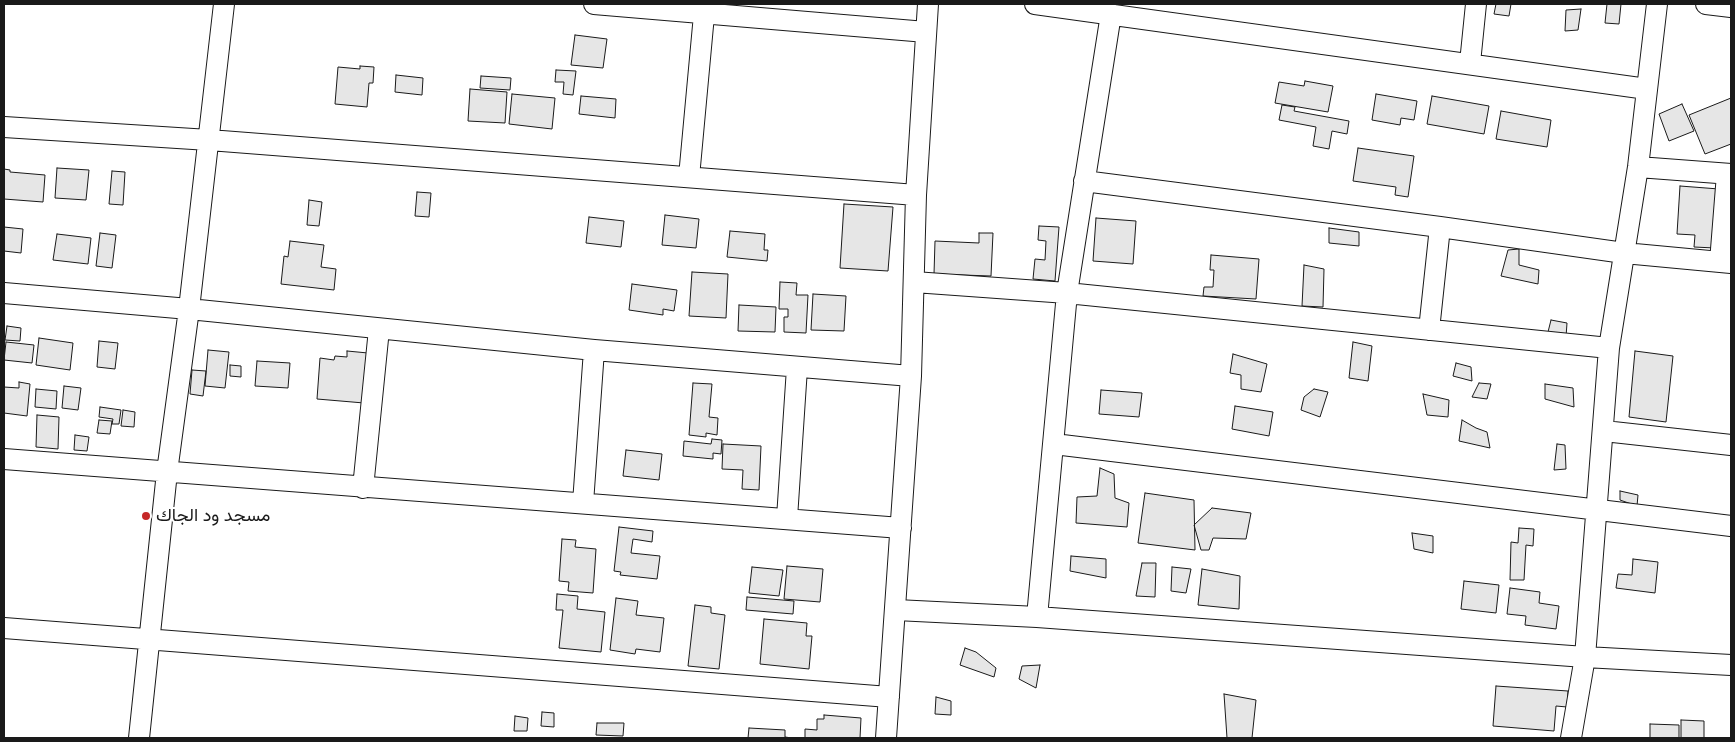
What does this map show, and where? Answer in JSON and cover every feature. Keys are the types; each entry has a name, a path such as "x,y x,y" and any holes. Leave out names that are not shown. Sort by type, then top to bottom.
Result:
{"street":[{"path":"138,738 147,640 189,309 224,4"},
{"path":"594,4 704,8 926,32"},
{"path":"886,738 911,376 916,195 928,4"},
{"path":"1035,4 1647,89"},
{"path":"1470,63 1476,4"},
{"path":"1571,738 1585,657 1609,348 1638,166 1657,4"},
{"path":"1706,4 1731,7"},
{"path":"689,177 704,8"},
{"path":"1037,617 1067,293 1111,14"},
{"path":"4,127 209,140 916,195"},
{"path":"1084,181 1624,253 1726,263 1729,174 1638,166"},
{"path":"1428,330 1440,227"},
{"path":"914,282 1067,293 1609,348"},
{"path":"4,293 189,309 594,350 911,376"},
{"path":"363,488 379,329"},
{"path":"583,503 594,350"},
{"path":"787,518 797,368"},
{"path":"1604,431 1731,445"},
{"path":"1054,444 1731,526"},
{"path":"4,459 901,528"},
{"path":"896,610 1037,617 1585,657 1731,665"},
{"path":"4,628 889,697"}],"building":[{"path":"1496,4 1511,4 1509,16 1494,14"},
{"path":"1607,4 1621,4 1619,24 1605,23"},
{"path":"1581,9 1578,30 1565,31 1566,10"},
{"path":"575,35 607,39 603,68 571,65"},
{"path":"360,66 374,67 373,83 369,83 367,107 335,104 338,67 360,69"},
{"path":"556,70 576,71 573,95 563,94 564,82 555,82"},
{"path":"396,75 423,78 422,95 395,92"},
{"path":"481,76 511,78 510,90 480,88"},
{"path":"1305,81 1333,86 1328,112 1275,103 1279,82 1304,86"},
{"path":"470,89 507,92 505,123 468,121"},
{"path":"512,94 555,98 552,129 509,124"},
{"path":"1376,94 1417,101 1414,120 1401,118 1400,125 1372,120"},
{"path":"581,96 616,99 615,118 579,114"},
{"path":"1432,96 1489,106 1484,134 1427,124"},
{"path":"1731,98 1731,144 1705,154 1689,115"},
{"path":"1682,104 1694,131 1669,141 1659,114"},
{"path":"1282,105 1295,107 1294,111 1349,121 1347,134 1332,131 1329,149 1313,146 1316,127 1279,120"},
{"path":"1501,111 1551,120 1547,147 1496,139"},
{"path":"1358,148 1414,156 1408,197 1395,195 1396,187 1353,181"},
{"path":"57,168 89,170 86,200 55,198"},
{"path":"4,169 10,170 10,172 45,175 43,202 4,199"},
{"path":"112,171 125,172 123,205 109,204"},
{"path":"1680,186 1719,189 1715,248 1694,247 1695,235 1677,234"},
{"path":"417,192 431,193 429,217 415,216"},
{"path":"309,200 322,202 319,226 307,225"},
{"path":"844,204 893,207 888,271 840,268"},
{"path":"665,215 699,219 696,248 662,245"},
{"path":"589,217 624,221 621,247 586,243"},
{"path":"1096,218 1136,221 1133,264 1093,261"},
{"path":"1039,226 1059,227 1055,281 1033,279 1035,259 1045,260 1046,241 1038,240"},
{"path":"4,227 23,229 21,253 4,251"},
{"path":"1329,228 1359,232 1359,246 1329,243"},
{"path":"730,231 765,234 764,250 768,250 767,261 727,257"},
{"path":"100,233 116,235 112,268 96,266"},
{"path":"979,233 993,233 991,276 934,274 935,241 979,243"},
{"path":"57,234 91,238 88,264 53,260"},
{"path":"290,241 324,245 321,267 336,269 334,290 281,284 284,256 288,257"},
{"path":"1519,249 1519,265 1539,270 1538,284 1501,276 1508,250"},
{"path":"1211,255 1259,259 1256,299 1203,296 1204,287 1213,287 1214,270 1210,270"},
{"path":"1304,265 1324,269 1323,307 1302,306"},
{"path":"692,272 728,274 726,318 689,316"},
{"path":"780,282 797,283 796,295 808,295 806,333 784,332 784,317 788,317 788,309 779,309"},
{"path":"632,284 677,290 674,311 663,309 663,315 629,310"},
{"path":"813,294 846,296 844,331 811,330"},
{"path":"739,305 776,307 775,332 738,331"},
{"path":"1551,320 1567,323 1566,337 1548,332"},
{"path":"7,326 21,328 20,341 5,340"},
{"path":"39,338 73,343 70,370 36,365"},
{"path":"99,341 118,343 115,369 97,367"},
{"path":"6,342 34,345 32,363 4,360"},
{"path":"1353,342 1372,346 1368,381 1349,378"},
{"path":"208,350 229,352 225,388 205,386"},
{"path":"347,351 368,353 364,403 317,399 320,358 334,360 335,356 347,357"},
{"path":"1635,351 1673,356 1666,422 1629,417"},
{"path":"1233,354 1267,364 1261,392 1241,389 1241,375 1230,373"},
{"path":"257,361 290,363 288,388 255,386"},
{"path":"1456,363 1471,367 1472,381 1453,376"},
{"path":"230,365 241,366 241,377 230,376"},
{"path":"192,370 206,371 203,396 190,394"},
{"path":"19,382 30,384 27,416 4,413 4,387 19,388"},
{"path":"693,383 712,384 709,417 718,418 717,435 706,433 706,437 689,435"},
{"path":"1479,383 1491,384 1487,399 1472,397"},
{"path":"1545,384 1573,388 1574,407 1545,399"},
{"path":"64,386 81,388 78,410 62,408"},
{"path":"36,389 57,391 56,409 35,407"},
{"path":"1314,389 1328,392 1320,417 1301,410 1304,397"},
{"path":"1101,390 1142,393 1139,417 1099,414"},
{"path":"1423,394 1449,400 1448,417 1427,415"},
{"path":"1235,406 1273,412 1269,436 1232,429"},
{"path":"100,407 121,410 119,424 112,424 113,419 99,417"},
{"path":"123,410 135,412 134,427 121,426"},
{"path":"37,415 59,417 58,449 36,447"},
{"path":"99,420 112,421 110,434 97,433"},
{"path":"1462,420 1487,432 1490,448 1459,441"},
{"path":"75,435 89,437 87,451 74,450"},
{"path":"712,439 722,440 721,454 713,453 713,459 683,456 684,441 711,444"},
{"path":"723,444 761,446 759,490 742,489 743,470 722,469"},
{"path":"1557,444 1565,445 1566,469 1554,470"},
{"path":"626,450 662,454 659,480 623,476"},
{"path":"1100,468 1114,474 1115,498 1129,503 1127,527 1076,523 1077,497 1097,496"},
{"path":"1620,491 1638,495 1637,506 1620,500"},
{"path":"1145,493 1194,500 1195,550 1138,543"},
{"path":"1212,508 1251,513 1246,539 1213,538 1209,550 1201,550 1194,525"},
{"path":"619,527 653,531 652,542 633,539 631,553 660,556 657,579 620,575 621,572 614,571"},
{"path":"1519,528 1534,529 1533,546 1526,545 1524,580 1510,580 1511,542 1518,543"},
{"path":"1412,533 1433,536 1433,553 1414,549"},
{"path":"562,539 576,540 575,547 596,549 593,593 568,591 569,582 559,581"},
{"path":"1071,556 1106,559 1106,578 1070,571"},
{"path":"1633,559 1658,562 1655,593 1616,588 1618,574 1632,575"},
{"path":"1142,563 1156,563 1155,597 1136,596"},
{"path":"787,566 823,569 820,602 784,599"},
{"path":"752,567 783,570 779,596 749,593"},
{"path":"1172,567 1191,569 1186,593 1171,591"},
{"path":"1202,569 1240,576 1239,609 1198,605"},
{"path":"1464,581 1499,585 1496,613 1461,609"},
{"path":"1510,588 1540,592 1539,603 1559,606 1556,629 1525,625 1526,616 1507,614"},
{"path":"557,594 578,596 577,609 605,612 601,652 559,648 563,610 556,610"},
{"path":"747,597 794,601 793,614 746,610"},
{"path":"616,598 638,601 636,615 664,618 660,652 636,649 635,654 610,650"},
{"path":"695,605 711,607 711,613 725,615 719,669 688,666"},
{"path":"764,619 807,623 806,636 812,636 809,669 760,664"},
{"path":"965,648 976,652 996,668 994,677 960,665"},
{"path":"1040,665 1036,688 1019,679 1022,666"},
{"path":"1496,686 1568,691 1567,707 1556,706 1554,731 1493,726"},
{"path":"1224,694 1256,700 1252,738 1227,738"},
{"path":"936,697 951,701 951,715 935,714"},
{"path":"542,712 554,713 554,727 541,726"},
{"path":"824,715 861,718 860,738 805,738 805,729 817,730 817,719 824,719"},
{"path":"515,716 528,718 527,731 514,731"},
{"path":"1681,720 1704,721 1704,738 1681,738"},
{"path":"597,723 624,723 623,736 596,735"},
{"path":"1650,724 1679,725 1679,738 1650,738"},
{"path":"749,728 785,730 785,737 792,738 748,738"}],"place":[{"name":"مسجد ود الجاك","path":"146,516"}]}
